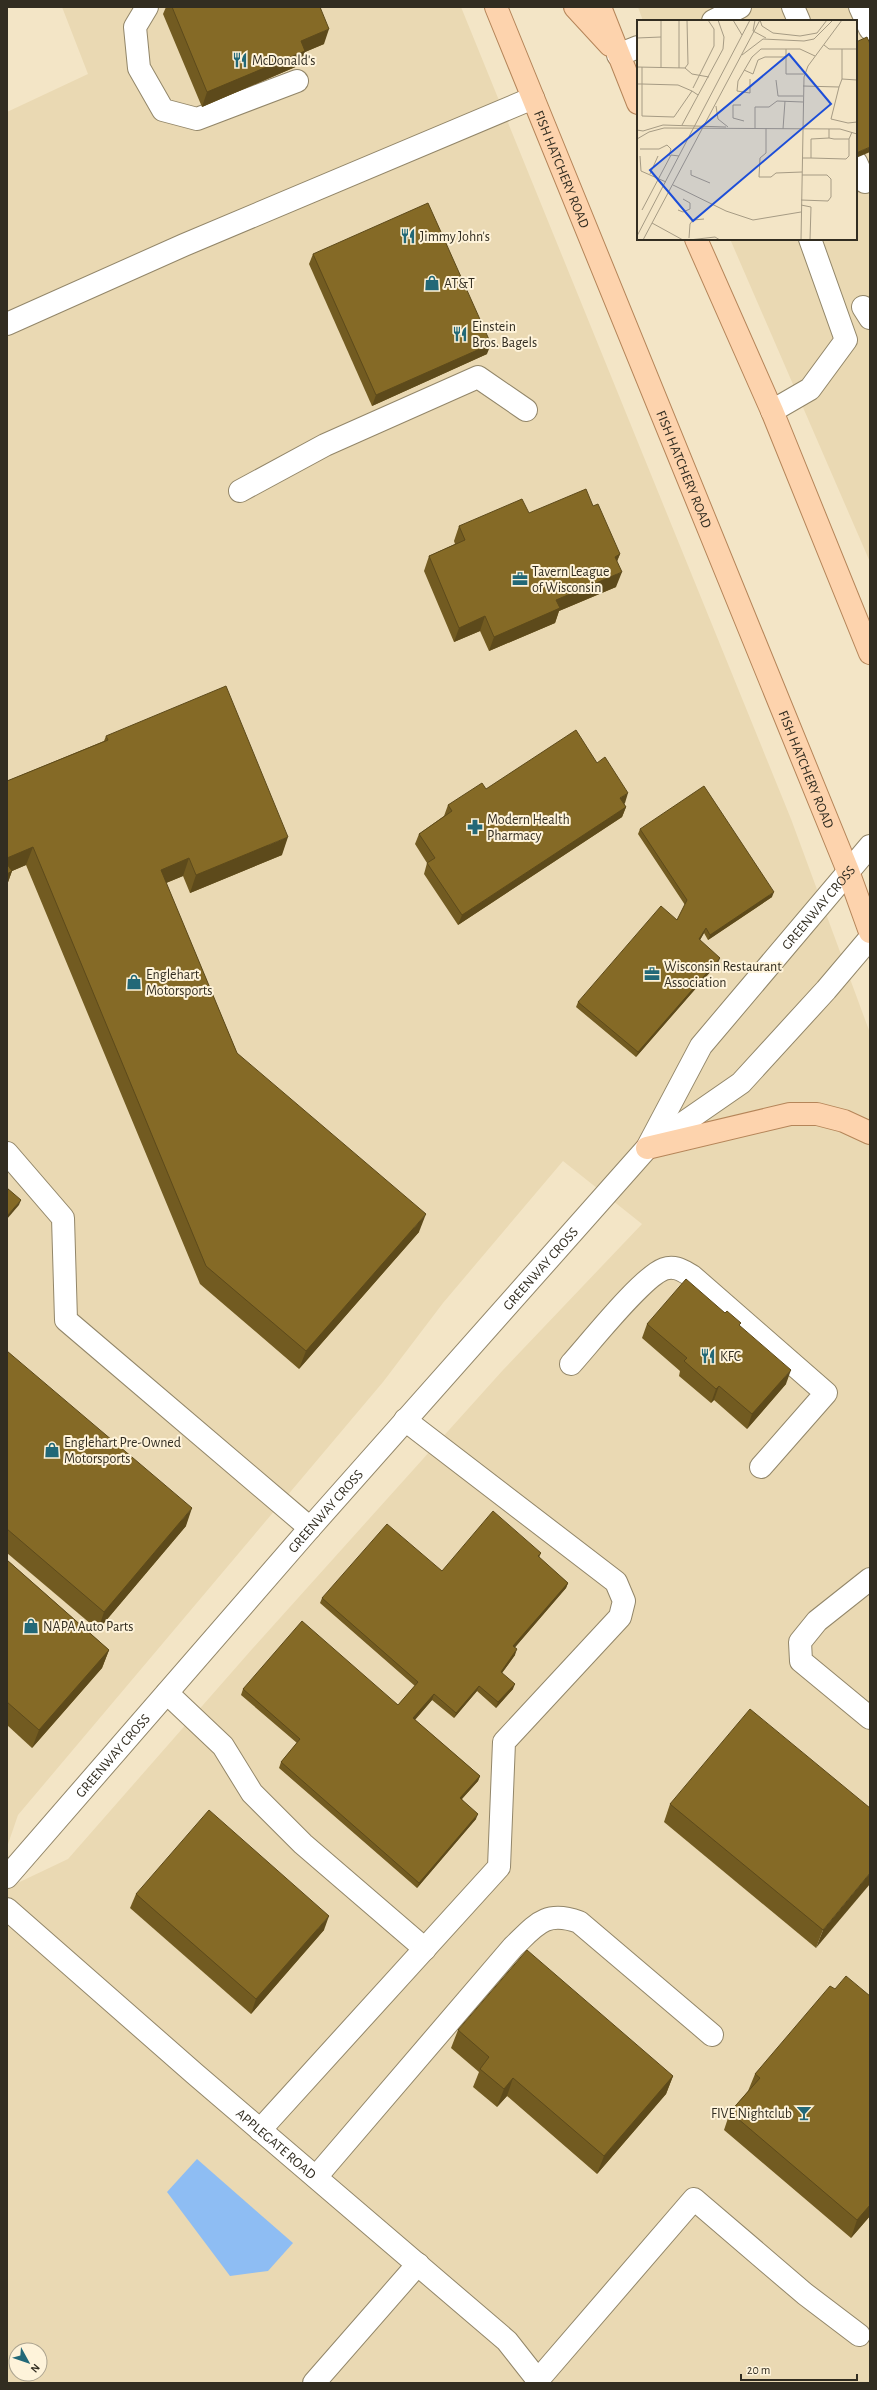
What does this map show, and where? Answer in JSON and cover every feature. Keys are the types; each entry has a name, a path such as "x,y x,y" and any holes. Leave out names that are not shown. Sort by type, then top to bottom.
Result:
{"main road":[{"name":"FISH HATCHERY ROAD","path":"496,7 848,871 870,932"},
{"path":"575,7 628,51"},
{"path":"600,7 628,51 637,98"},
{"path":"696,240 772,411 870,653"},
{"path":"647,1148 790,1114 818,1114 844,1121 870,1133"}],"street":[{"path":"147,7 135,27 139,68 162,110 197,119 297,81"},
{"path":"715,17 740,7"},
{"path":"793,7 799,20"},
{"path":"860,7 870,28"},
{"path":"7,324 191,242 533,98"},
{"path":"857,165 864,183"},
{"path":"772,411 810,388 846,340 810,240"},
{"path":"240,491 325,445 478,377 526,410"},
{"name":"GREENWAY CROSS","path":"647,1148 701,1046 870,846"},
{"name":"GREENWAY CROSS","path":"7,1877 310,1528 647,1148 741,1083 826,990 870,938"},
{"path":"7,1153 63,1218 66,1320 310,1528"},
{"path":"571,1364 647,1281 663,1269 677,1267 692,1276 826,1393 761,1467"},
{"path":"260,2130 499,1867 504,1742 620,1617 624,1601 616,1582 405,1420"},
{"path":"870,1579 817,1621 800,1642 801,1661 870,1718"},
{"path":"167,1693 223,1746 252,1793 293,1834 425,1949"},
{"name":"APPLEGATE ROAD","path":"7,1909 260,2130 508,2341 539,2382"},
{"path":"316,2177 513,1947 540,1921 563,1916 579,1922 712,2035"},
{"path":"539,2382 694,2199 805,2294 866,2334"},
{"path":"314,2383 418,2264"}],"shaded area":[{"path":"62,7 461,7 791,819 870,1033 870,2383 7,2383 7,1888 68,1859 253,1648 503,1370 642,1224 563,1161 443,1303 383,1382 18,1815 7,1847 7,112 88,74"},
{"path":"638,7 870,7 870,562 730,240 857,240 857,20 643,20"}],"water":[{"path":"197,2159 293,2243 268,2271 230,2276 167,2192"}],"building":[{"name":"McDonald's","path":"172,7 320,7 329,29 301,41 305,51 207,92"},
{"path":"867,37 870,44 870,147 857,153 857,42"},
{"path":"428,203 491,344 376,395 313,254"},
{"name":"Tavern League of Wisconsin","path":"586,489 593,506 598,504 620,554 615,557 622,572 556,600 560,608 494,637 485,616 459,628 429,556 465,540 459,526 522,499 529,513"},
{"name":"Englehart Motorsports","path":"226,686 288,837 196,875 189,858 161,870 237,1053 426,1214 306,1351 206,1266 33,847 7,858 7,781 108,740 106,736"},
{"path":"576,730 597,763 605,757 628,793 620,798 626,807 462,915 427,863 435,858 419,834 452,811 448,805 482,783 486,789"},
{"path":"704,786 774,892 710,935 706,928 699,939 720,958 638,1052 578,1002 661,906 677,920 687,900 640,829"},
{"path":"7,864 12,871 7,874"},
{"path":"7,1188 21,1200 7,1216"},
{"name":"KFC","path":"686,1279 725,1313 727,1311 741,1323 739,1325 791,1370 752,1414 719,1386 716,1389 684,1361 687,1358 647,1324"},
{"name":"Englehart Pre-Owned Motorsports","path":"7,1351 192,1508 104,1612 7,1529"},
{"path":"493,1511 541,1553 538,1556 568,1583 513,1646 517,1649 501,1672 515,1684 498,1702 479,1686 456,1713 434,1694 413,1718 480,1776 460,1798 478,1814 419,1883 281,1762 300,1739 243,1689 302,1621 398,1705 418,1682 322,1598 387,1524 442,1571"},
{"name":"NAPA Auto Parts","path":"7,1560 109,1650 39,1730 7,1702"},
{"path":"750,1709 870,1808 870,1873 823,1930 670,1804"},
{"path":"209,1810 329,1916 256,1999 136,1894"},
{"path":"527,1950 673,2076 604,2156 513,2078 504,2089 480,2069 489,2057 458,2030"},
{"name":"FIVE Nightclub","path":"846,1976 870,1996 870,2205 857,2220 730,2112 760,2078 755,2074 830,1986 835,1989"}],"place":[{"name":"McDonald's","path":"240,60"},
{"name":"Jimmy John's","path":"408,236"},
{"name":"AT&T","path":"432,283"},
{"name":"Einstein Bros. Bagels","path":"460,334"},
{"name":"Tavern League of Wisconsin","path":"520,579"},
{"name":"Modern Health Pharmacy","path":"475,827"},
{"name":"Wisconsin Restaurant Association","path":"652,974"},
{"name":"Englehart Motorsports","path":"134,982"},
{"name":"KFC","path":"708,1356"},
{"name":"Englehart Pre-Owned Motorsports","path":"52,1450"},
{"name":"NAPA Auto Parts","path":"31,1626"},
{"name":"FIVE Nightclub","path":"804,2113"}]}
